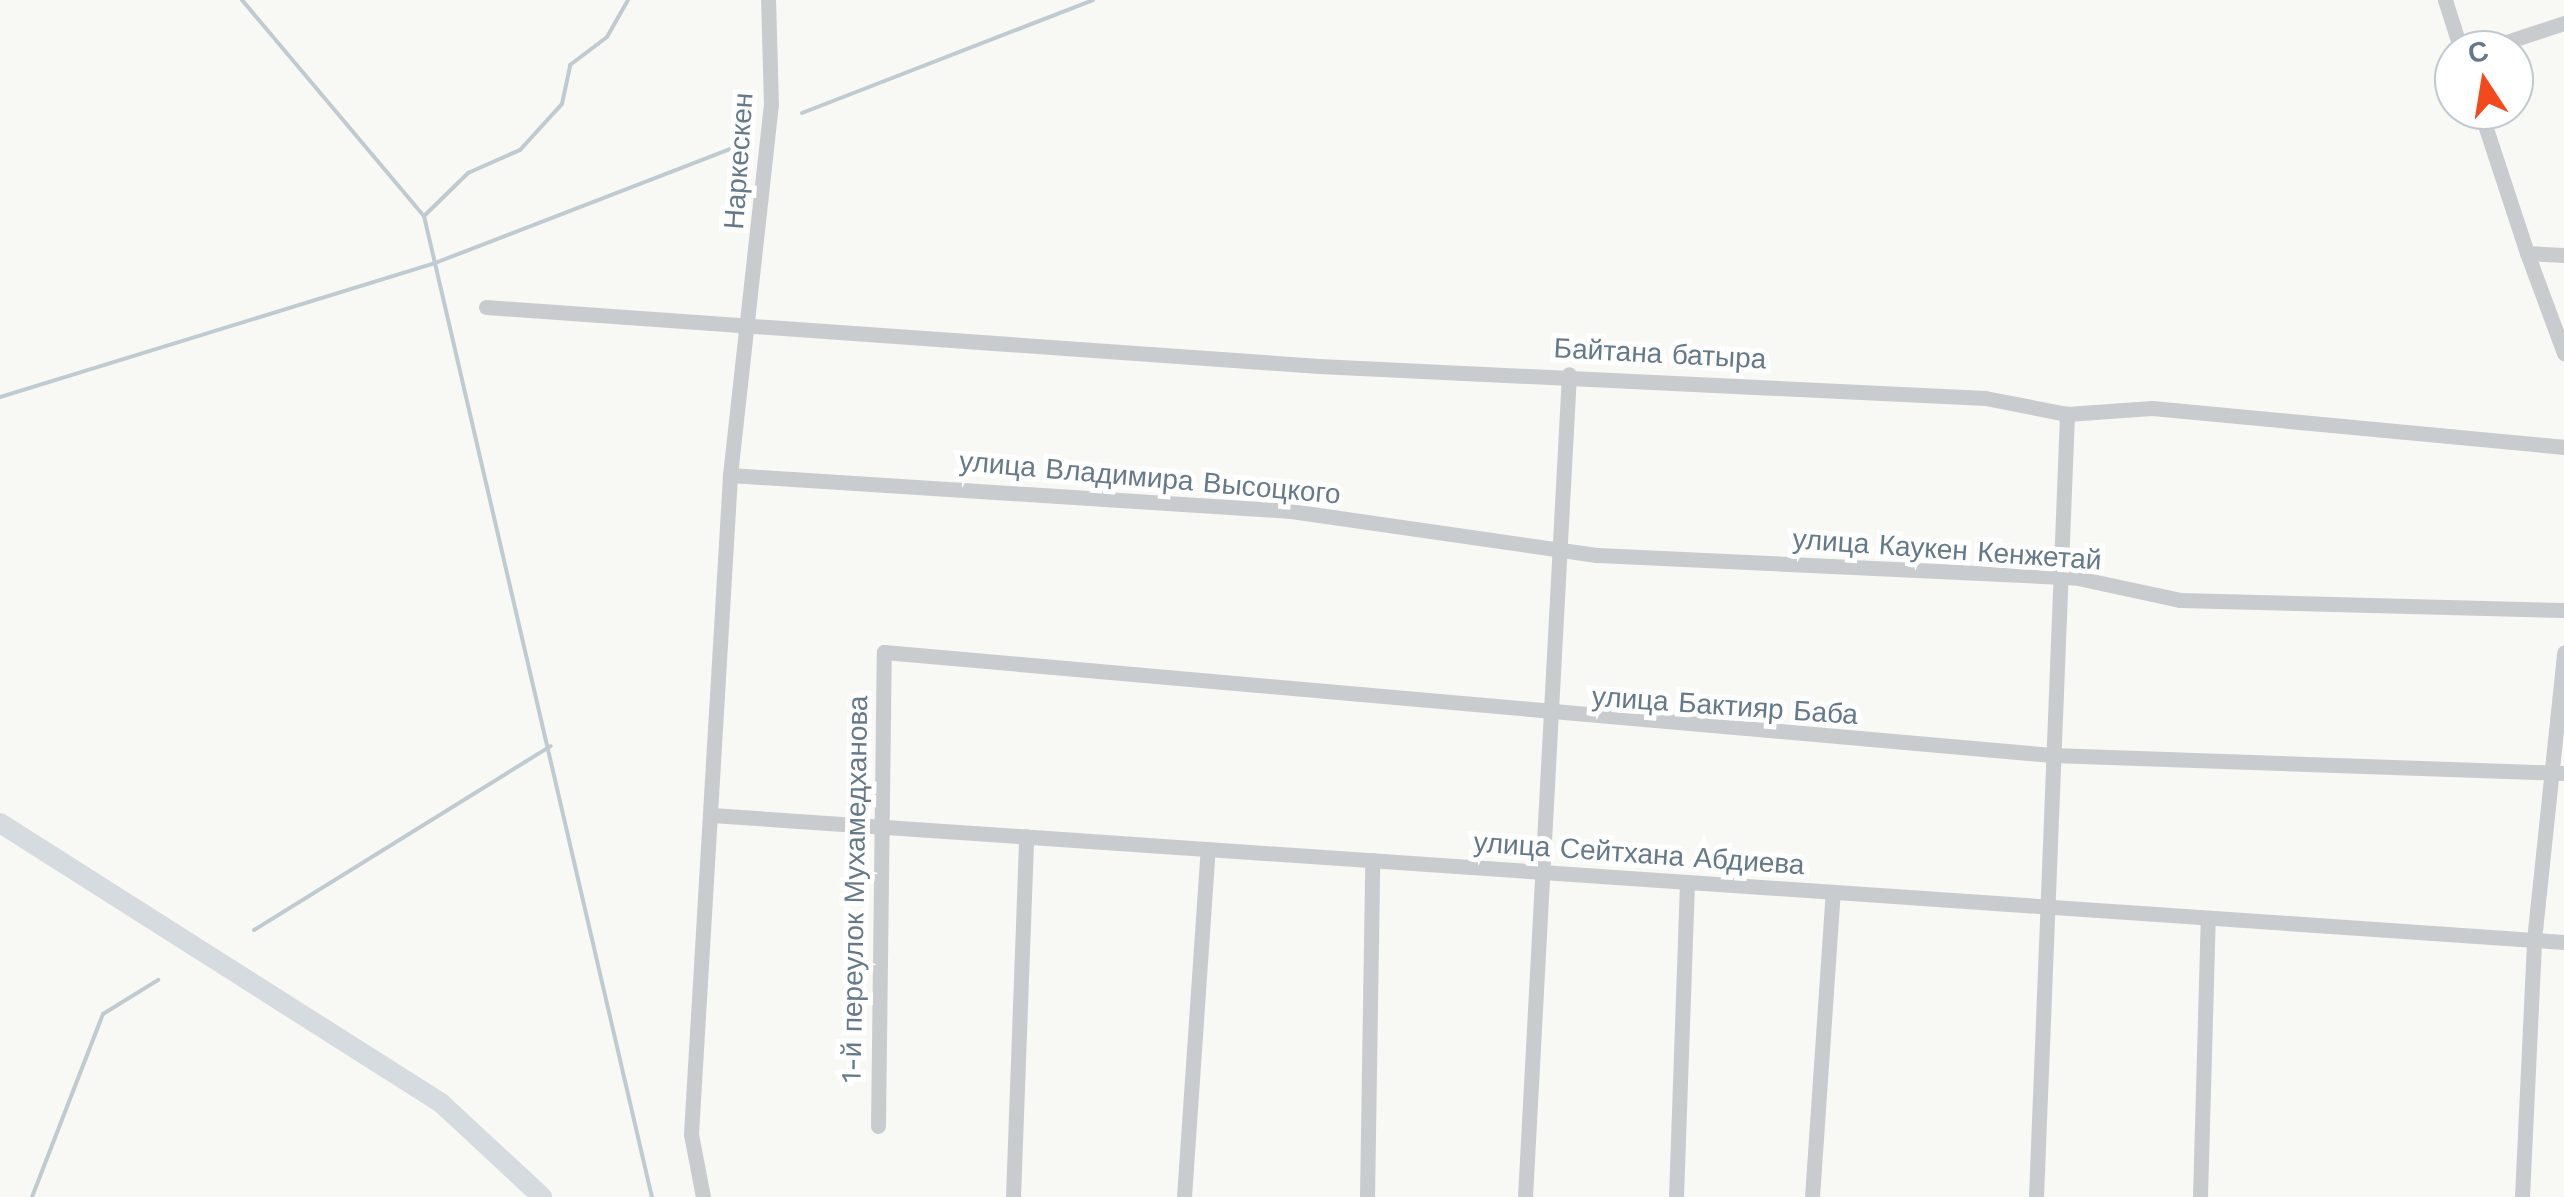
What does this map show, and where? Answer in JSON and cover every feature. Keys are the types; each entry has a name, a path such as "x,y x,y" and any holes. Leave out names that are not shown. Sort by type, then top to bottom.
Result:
{"main road":[{"path":"0,823 441,1103 542,1197"}],"street":[{"name":"Наркескен","path":"750,325 771,104 768,0"},
{"path":"2445,0 2455,30"},
{"path":"2534,33 2564,23"},
{"path":"2487,130 2564,352"},
{"path":"2527,254 2564,256"},
{"name":"Байтана батыра","path":"486,307 1305,365 1569,374 1985,398 2067,414 2152,408 2564,448"},
{"path":"704,1197 691,1134 730,474 750,325"},
{"path":"1525,1197 1538,872 1565,547 1569,374"},
{"path":"2036,1197 2067,414"},
{"name":"улица Владимира Высоцкого","path":"730,474 1083,493 1565,547"},
{"name":"улица Каукен Кенжетай","path":"1565,547 2058,577 2180,600 2564,610"},
{"name":"улица Бактияр Баба","path":"884,652 1550,718 2052,756 2558,773"},
{"name":"1-й переулок Мухамедханова","path":"878,1126 875,826 884,652"},
{"path":"2522,1197 2534,940 2558,773 2564,653"},
{"name":"улица Сейтхана Абдиева","path":"711,815 2564,942"},
{"path":"1014,1197 1026,836"},
{"path":"1184,1197 1208,849"},
{"path":"1367,1197 1372,860"},
{"path":"1676,1197 1687,882"},
{"path":"1812,1197 1833,892"},
{"path":"2200,1197 2208,918"}],"waterway":[{"path":"242,0 424,216 652,1197"},
{"path":"424,216 468,173 520,150 562,104 570,65 607,37 628,0"},
{"path":"802,113 1093,0"},
{"path":"0,397 435,263 751,141"},
{"path":"254,930 551,746"},
{"path":"32,1197 103,1014 158,980"}]}
